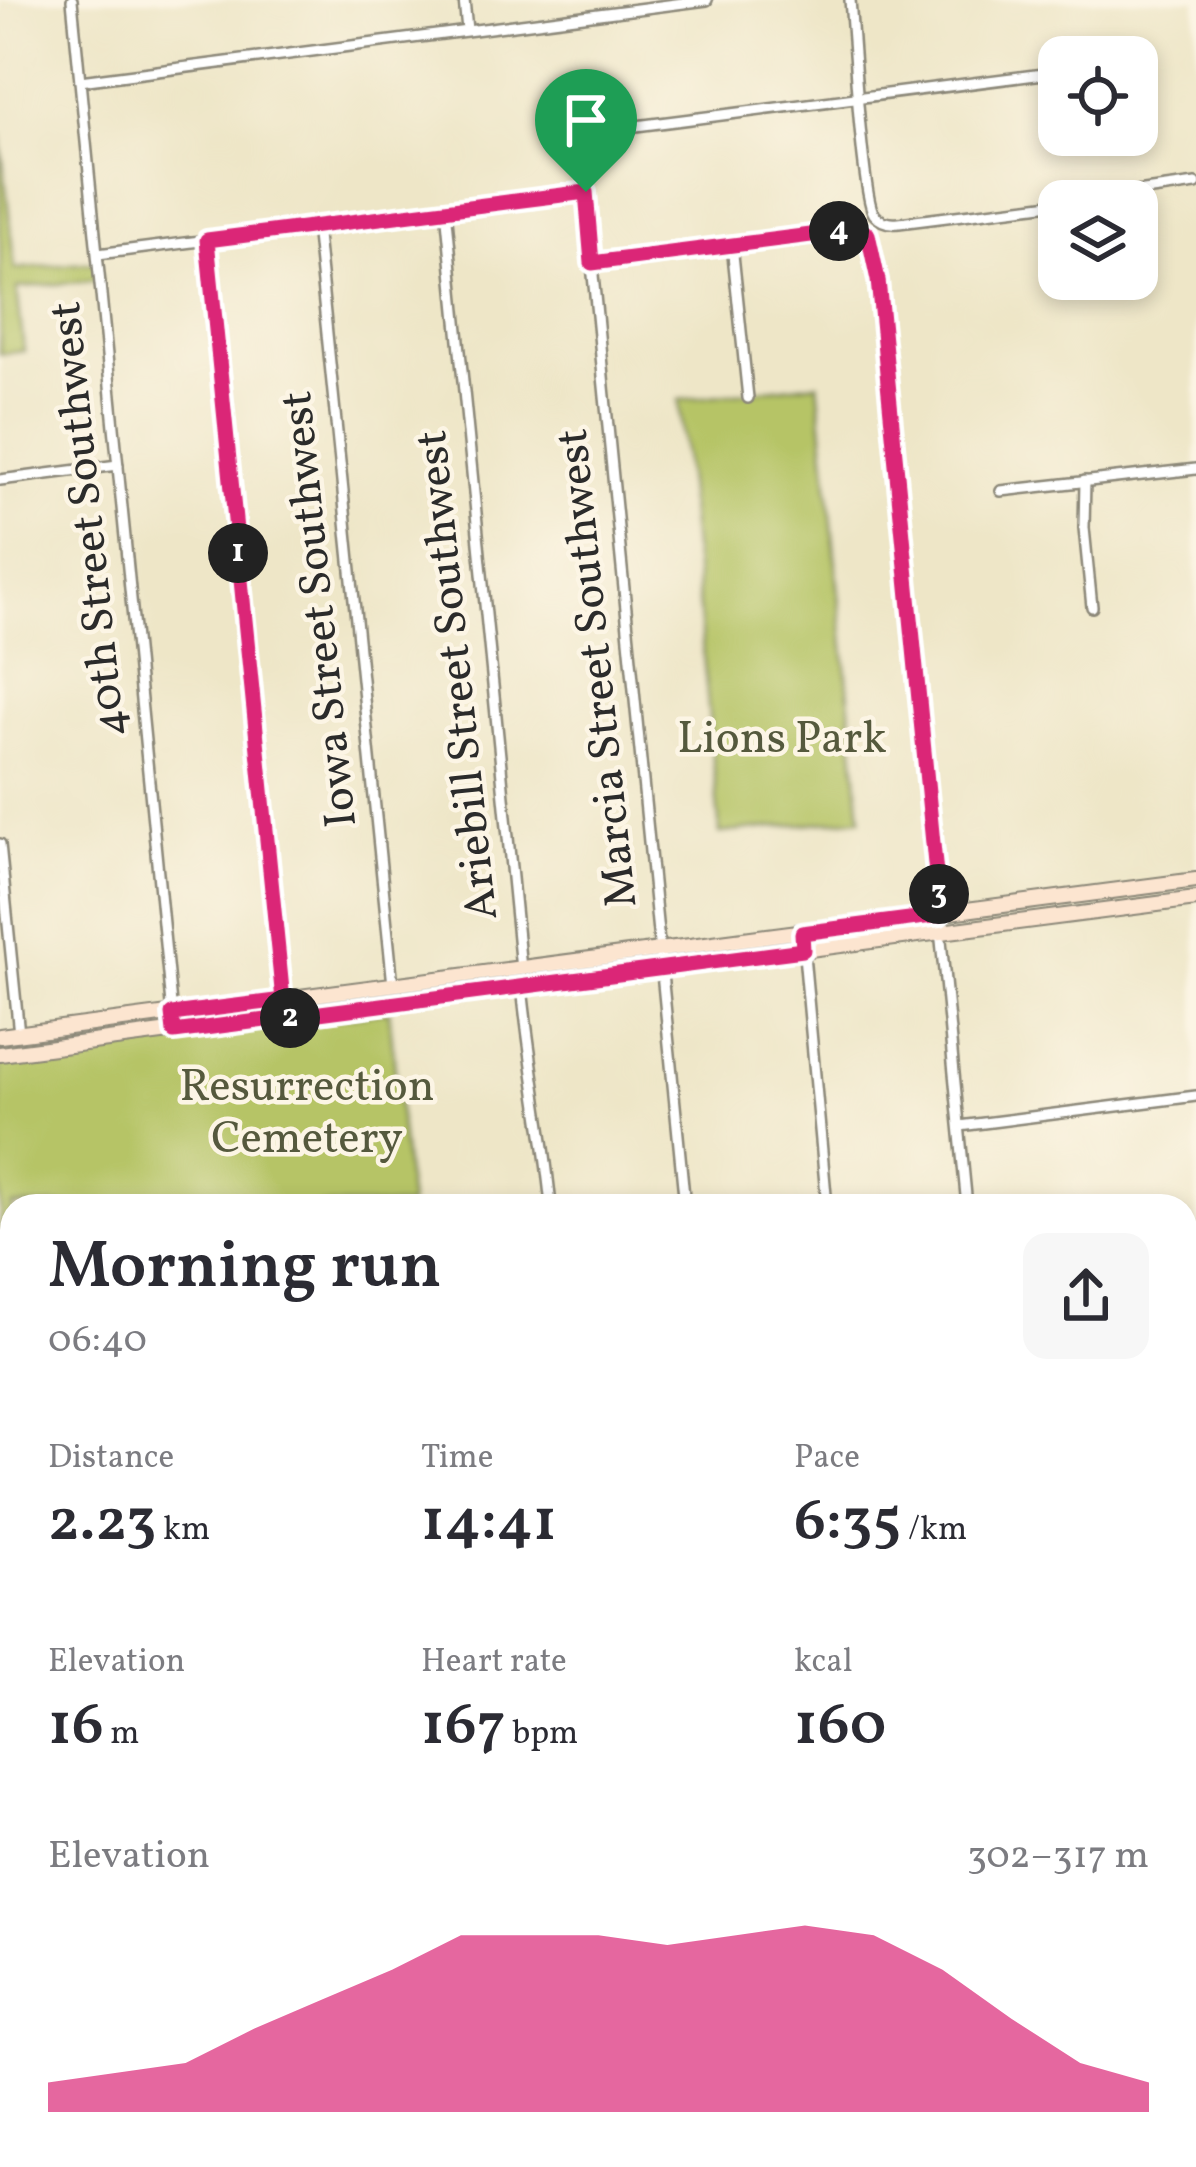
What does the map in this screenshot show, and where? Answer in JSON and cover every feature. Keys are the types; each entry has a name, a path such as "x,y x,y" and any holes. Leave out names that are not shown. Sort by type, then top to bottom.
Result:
{"main road":[{"path":"0,1054 662,968 940,915 1196,880"},
{"path":"0,1036 660,951 942,933 1196,899"}],"street":[{"name":"40th Street Southwest","path":"72,0 174,1032"},
{"path":"464,0 466,31"},
{"path":"80,81 707,0"},
{"path":"850,0 874,214 882,221 899,223 1038,205"},
{"path":"858,98 1038,75"},
{"name":"Marcia Street Southwest","path":"684,1194 592,263 588,154 608,134 636,126 858,98"},
{"path":"1158,189 1196,184"},
{"path":"98,254 586,192"},
{"name":"Ariebill Street Southwest","path":"446,209 522,986 550,1194"},
{"name":"Iowa Street Southwest","path":"316,225 393,986"},
{"path":"592,263 858,229 868,234 873,245 966,1194"},
{"path":"207,240 283,1000"},
{"path":"732,245 748,398"},
{"path":"0,480 118,465"},
{"path":"1000,491 1196,469"},
{"path":"1085,481 1092,608"},
{"path":"0,844 21,1051"},
{"path":"803,942 826,1194"},
{"path":"959,1126 1196,1096"}],"green space":[{"path":"0,133 15,269 96,262 100,280 17,288 24,351 0,354"},
{"name":"Lions Park","path":"818,383 861,818 720,833 679,400"},
{"name":"Resurrection Cemetery","path":"389,1011 408,1194 0,1194 0,1062"}],"route":[{"path":"586,192 592,263 858,229 868,234 878,280 940,915 802,933 803,950 174,1032 172,1014 283,1000 207,240 586,192"}]}
